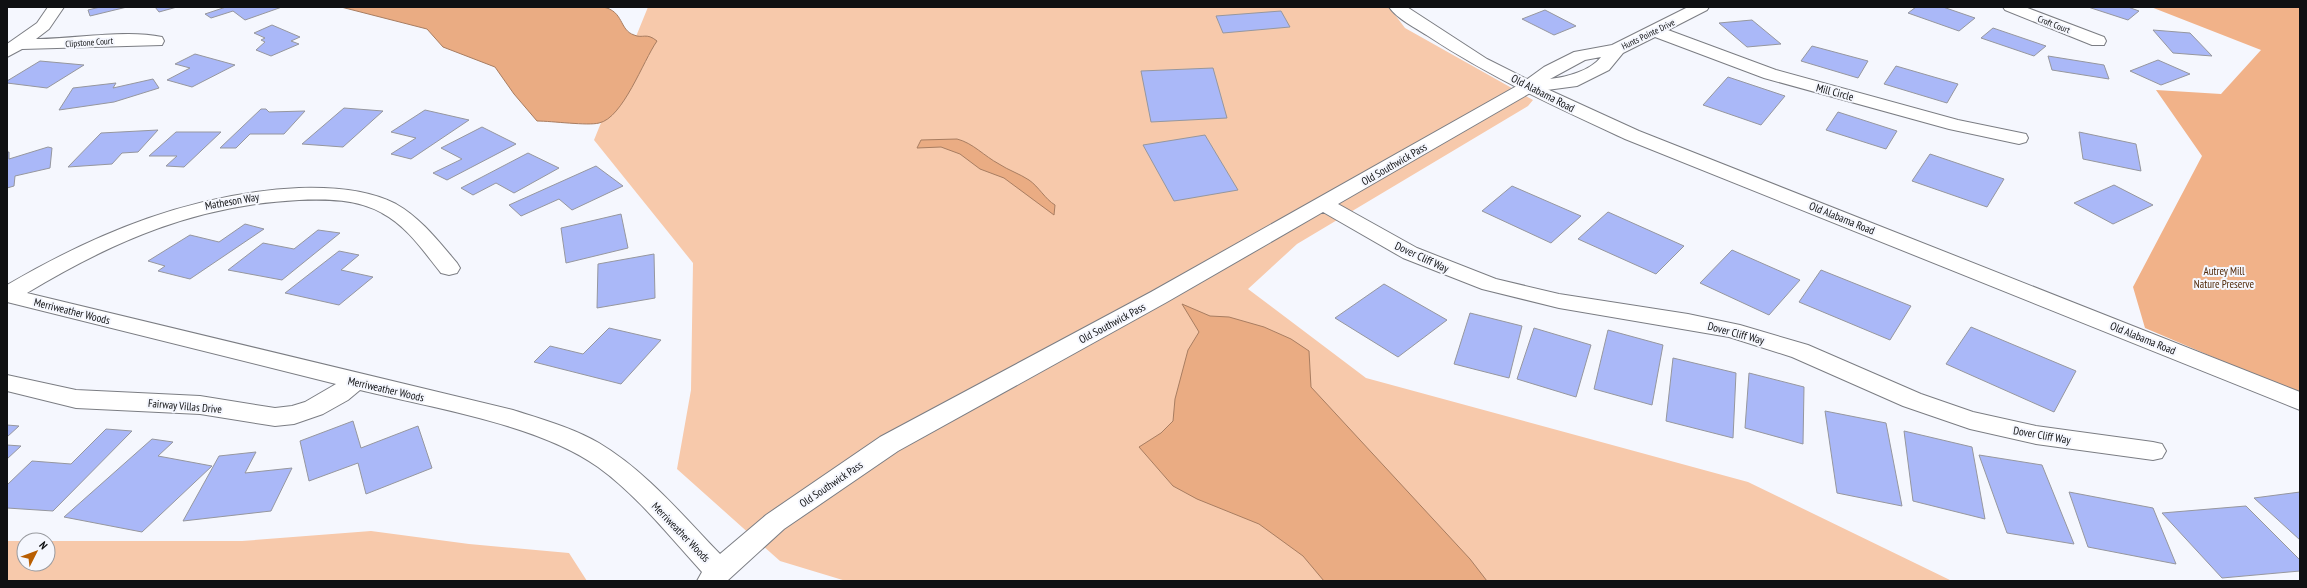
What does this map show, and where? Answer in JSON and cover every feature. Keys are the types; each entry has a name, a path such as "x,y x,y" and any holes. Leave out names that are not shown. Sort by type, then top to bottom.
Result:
{"street":[{"path":"7,52 21,44 43,26 56,7"},
{"name":"Old Alabama Road","path":"1397,7 1465,52 1528,87 1632,135 2300,401"},
{"name":"Hunts Pointe Drive","path":"1528,87 1571,82 1602,66 1617,49 1701,7"},
{"name":"Croft Court","path":"2011,7 2098,41"},
{"name":"Mill Circle","path":"1655,31 1770,74 1956,125 2019,138"},
{"name":"Clipstone Court","path":"21,44 67,44 131,39 156,41"},
{"name":"Old Southwick Pass","path":"715,576 775,522 889,444 1159,297 1528,87"},
{"name":"Matheson Way","path":"7,295 80,252 141,225 219,202 285,194 333,194 363,200 390,208 414,228 449,268"},
{"name":"Dover Cliff Way","path":"1324,204 1410,253 1490,284 1559,301 1688,321 1732,330 1800,351 1912,400 1970,420 2036,435 2152,451"},
{"name":"Merriweather Woods","path":"7,295 354,382 513,419 588,448 609,461 634,483 715,576"},
{"name":"Fairway Villas Drive","path":"7,383 76,399 200,405 275,417 294,415 314,408 339,394 354,382"}],"shaded area":[{"path":"341,7 603,7 615,12 629,33 637,36 647,36 657,41 632,88 616,111 608,119 594,124 537,121 514,94 495,67 443,47 427,29"},
{"path":"648,7 1389,7 1405,28 1533,100 1528,106 1297,244 1248,289 1366,378 1748,482 1952,581 846,581 780,561 677,469 691,390 693,263 594,140"},
{"path":"957,139 968,143 994,161 1029,180 1048,200 1055,205 1054,215 1004,178 980,169 960,154 941,147 917,148 921,140"},
{"path":"1182,304 1210,316 1229,317 1264,327 1291,339 1309,351 1311,387 1470,559 1487,581 1324,581 1303,556 1259,524 1197,499 1173,486 1139,447 1161,433 1173,421 1175,399 1188,350 1199,332"},
{"path":"371,531 469,544 569,553 587,581 7,581 7,541 16,541 16,572 56,572 56,541 242,541"}],"green space":[{"name":"Autrey Mill Nature Preserve","path":"2151,7 2300,7 2300,394 2145,328 2133,287 2202,156 2156,90 2221,94 2261,50"}],"building":[{"path":"100,7 127,7 90,16 88,10"},
{"path":"155,7 177,7 159,12"},
{"path":"226,7 282,7 245,20 233,11 211,18 205,14"},
{"path":"1916,7 1943,7 1975,18 1959,31 1908,13"},
{"path":"2088,7 2128,7 2139,11 2128,20"},
{"path":"1545,10 1576,26 1554,35 1522,19"},
{"path":"1281,11 1290,27 1223,33 1216,16"},
{"path":"1752,20 1781,44 1747,47 1719,23"},
{"path":"272,25 300,37 291,41 299,44 271,56 256,50 265,42 261,40 265,38 254,33"},
{"path":"1993,28 2046,46 2034,56 1981,38"},
{"path":"2153,30 2190,33 2212,56 2173,53"},
{"path":"1812,46 1868,61 1858,78 1801,61"},
{"path":"195,54 235,65 192,87 167,80 190,68 175,64"},
{"path":"2048,56 2104,65 2109,79 2052,70"},
{"path":"2158,60 2190,74 2161,85 2130,71"},
{"path":"40,61 84,65 47,88 7,83 7,81"},
{"path":"1896,66 1958,84 1947,103 1884,84"},
{"path":"1213,68 1227,118 1151,122 1141,71"},
{"path":"1728,77 1785,96 1761,125 1703,105"},
{"path":"153,79 159,88 114,102 59,110 73,88 116,83 113,88"},
{"path":"344,108 383,111 343,147 302,144"},
{"path":"261,109 266,109 269,112 305,111 284,134 250,134 236,148 220,148"},
{"path":"425,110 469,120 411,159 391,154 416,138 391,132"},
{"path":"1838,112 1897,131 1886,149 1826,130"},
{"path":"482,127 516,144 447,180 433,173 462,159 441,148"},
{"path":"158,130 138,152 122,153 112,164 68,167 101,133"},
{"path":"176,132 221,132 184,167 166,166 177,156 149,156"},
{"path":"2079,132 2136,144 2141,171 2083,159"},
{"path":"1205,135 1238,190 1174,201 1143,145"},
{"path":"48,147 52,148 50,168 15,176 14,186 7,188 7,152 9,152 9,159"},
{"path":"528,153 559,168 514,193 496,183 473,195 461,188"},
{"path":"1930,154 2004,179 1987,207 1912,181"},
{"path":"596,166 623,186 572,210 559,199 521,216 509,205"},
{"path":"2114,185 2153,205 2113,224 2074,203"},
{"path":"1512,186 1581,216 1551,243 1482,211"},
{"path":"1608,212 1684,246 1656,274 1578,239"},
{"path":"621,214 628,248 566,263 561,228"},
{"path":"245,224 264,229 190,279 158,271 165,266 148,261 190,235 219,242"},
{"path":"318,230 340,233 282,280 228,270 263,243 294,249"},
{"path":"1732,250 1800,280 1769,315 1700,283"},
{"path":"339,251 359,255 341,270 373,277 339,305 285,293"},
{"path":"654,254 655,298 597,308 598,264"},
{"path":"1821,270 1911,306 1890,340 1799,302"},
{"path":"1384,284 1447,320 1398,357 1335,318"},
{"path":"1470,313 1522,326 1509,378 1454,364"},
{"path":"1971,327 2076,371 2054,412 1946,364"},
{"path":"609,328 661,340 621,384 534,362 550,346 583,354"},
{"path":"1534,328 1591,345 1576,397 1517,379"},
{"path":"1608,330 1663,345 1652,405 1594,389"},
{"path":"1673,358 1736,373 1733,438 1666,421"},
{"path":"1749,373 1804,387 1803,444 1745,428"},
{"path":"1825,411 1886,423 1902,506 1837,493"},
{"path":"353,421 361,448 418,426 432,468 366,494 358,463 309,481 300,441"},
{"path":"7,425 19,426 7,437"},
{"path":"106,429 132,431 53,511 7,508 7,485 32,461 71,464"},
{"path":"1904,431 1972,447 1985,519 1913,501"},
{"path":"152,439 173,442 158,456 212,466 142,532 64,517"},
{"path":"7,445 21,446 7,459"},
{"path":"256,452 245,473 292,468 271,511 183,521 219,456"},
{"path":"1979,455 2042,465 2074,544 2007,533"},
{"path":"2069,492 2153,508 2176,564 2088,547"},
{"path":"2300,492 2300,540 2254,498"},
{"path":"2246,506 2300,560 2300,571 2222,578 2162,513"}]}
